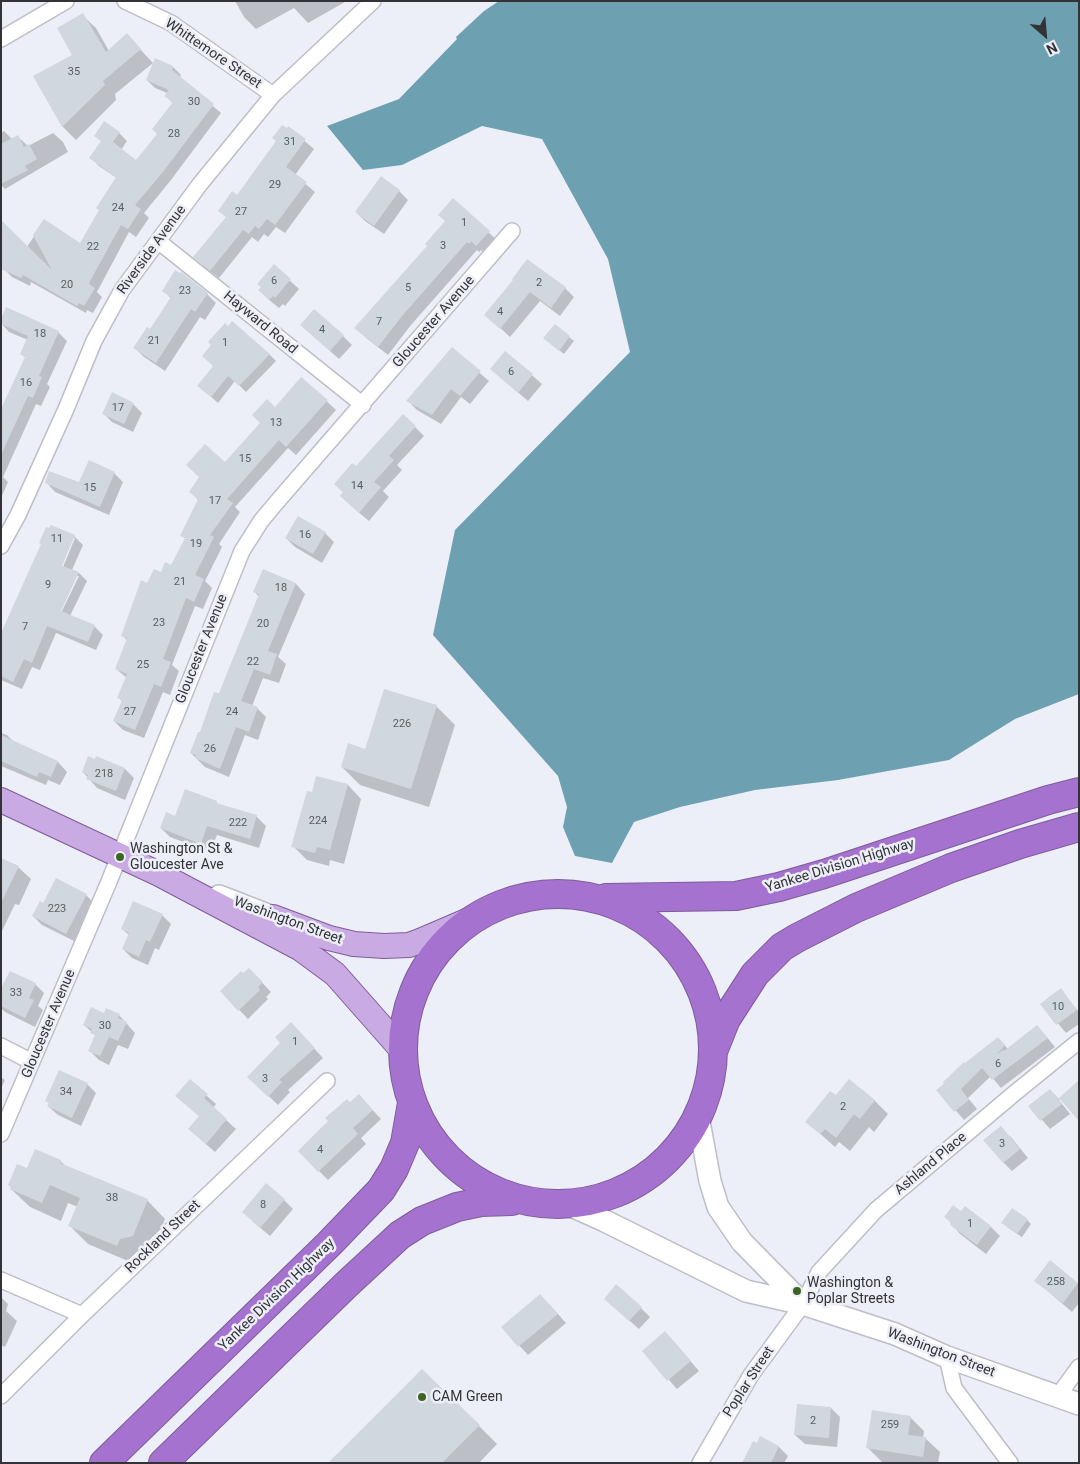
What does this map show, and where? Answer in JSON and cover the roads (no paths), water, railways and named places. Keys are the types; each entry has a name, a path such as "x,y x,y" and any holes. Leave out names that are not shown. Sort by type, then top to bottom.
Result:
{"highway":[{"name":"Yankee Division Highway","path":"594,898 736,896 780,887 1048,800 1079,792"},
{"path":"713,1050 726,1020 755,974 782,947 796,938 856,908 942,871 1020,844 1079,827"},
{"path":"163,1463 347,1284 400,1235 422,1221 457,1207 481,1202 523,1201 567,1204 610,1196 633,1185 665,1161 681,1144 698,1116 708,1084 713,1050 709,1012 703,994 694,974 682,956 666,938 642,919 619,907 594,898 563,894 534,896 502,905 476,917 446,942 430,961 415,989 406,1017 402,1050 405,1077 412,1103 433,1143 460,1170 488,1189 523,1201"},
{"name":"Yankee Division Highway","path":"104,1463 329,1244 381,1190 394,1169 405,1142 412,1103"}],"main road":[{"name":"Washington Street","path":"1,800 159,874 329,938 354,944 409,945 476,917"},
{"name":"Washington Street","path":"159,874 301,949 335,974 402,1050"},
{"name":"Washington Street","path":"698,1116 710,1182 718,1207 742,1242 803,1304"},
{"name":"Washington Street","path":"567,1204 746,1291 803,1304 895,1334 947,1357 1079,1404"}],"street":[{"path":"1,39 66,1"},
{"name":"Whittemore Street","path":"125,1 171,23 272,95"},
{"name":"Riverside Avenue","path":"1,546 18,515 66,409 94,340 122,290 200,184 272,95 373,1"},
{"name":"Gloucester Avenue","path":"1,1134 119,856 242,551 261,521 512,231"},
{"name":"Hayward Road","path":"158,241 363,405"},
{"name":"Ashland Place","path":"803,1304 820,1272 876,1210 1079,1041"},
{"path":"1,1046 32,1062"},
{"name":"Rockland Street","path":"1,1396 82,1315 326,1081"},
{"path":"1,1280 82,1315"},
{"name":"Poplar Street","path":"700,1463 751,1374 803,1304"},
{"path":"947,1357 954,1388 1010,1463"},
{"path":"1058,1396 1079,1367"}],"water":[{"path":"499,1 1079,1 1079,694 1015,719 949,760 838,780 755,790 680,807 634,822 612,863 575,856 563,827 567,807 558,776 433,635 455,530 630,352 608,259 542,139 482,126 402,165 363,170 327,126 399,99 457,39 456,37 484,11"}],"place":[{"name":"Washington St & Gloucester Ave","path":"120,857"},
{"name":"Washington & Poplar Streets","path":"797,1291"},
{"name":"CAM Green","path":"422,1397"}]}
